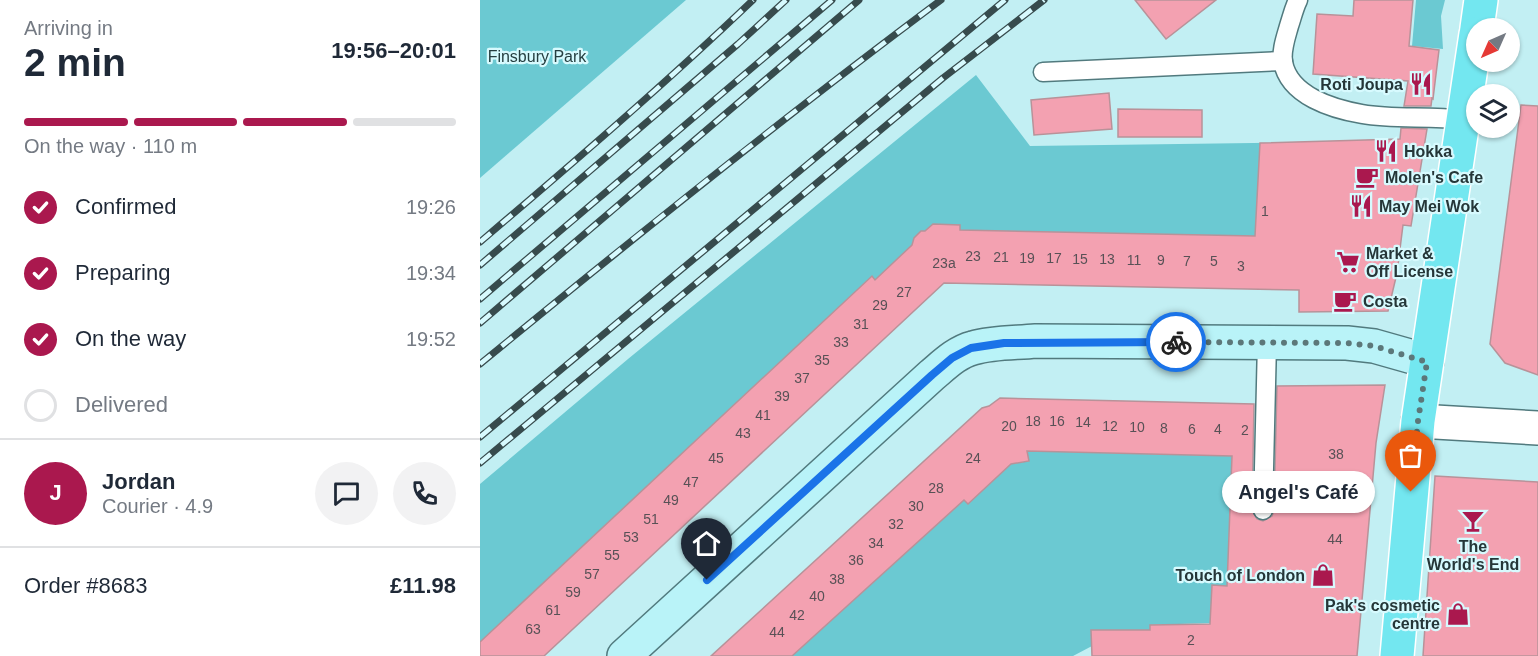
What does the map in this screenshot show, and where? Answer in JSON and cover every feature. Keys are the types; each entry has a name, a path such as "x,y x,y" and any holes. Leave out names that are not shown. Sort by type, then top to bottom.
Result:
{"main road":[{"path":"1478,18 1481,0"},
{"path":"1397,656 1418,421 1470,72"},
{"path":"624,656 932,375 952,358 971,348 1036,341 1347,343 1374,346 1427,362"}],"street":[{"path":"1418,421 1538,428"}],"lane":[{"path":"1298,0 1284,44 1283,61 1289,78 1300,91 1339,109 1364,115 1445,117 1463,120"},
{"path":"1043,72 1283,61"},
{"path":"1263,510 1267,342"}],"green space":[{"name":"Finsbury Park","path":"480,0 686,0 480,178"},
{"path":"1416,0 1445,0 1441,16 1443,49 1412,46"},
{"path":"976,75 1030,146 1321,142 1255,244 1248,236 960,231 959,225 934,224 925,231 921,231 914,238 912,245 894,262 899,268 880,286 871,277 480,642 480,484 628,359"},
{"path":"1026,445 1070,452 1232,456 1229,540 1255,541 1210,623 1150,625 1150,630 1092,630 1092,646 1073,656 792,656 964,499 968,504 1011,464 1029,461"}],"building":[{"path":"1135,0 1216,0 1166,39"},
{"path":"1354,0 1413,0 1409,46 1439,50 1431,106 1404,106 1408,81 1313,74 1317,14 1353,16"},
{"path":"1109,93 1112,129 1034,135 1031,100"},
{"path":"1521,105 1538,106 1538,375 1505,363 1490,344 1517,138 1520,138"},
{"path":"1118,109 1202,110 1202,137 1118,137"},
{"path":"1401,128 1427,129 1411,226 1403,225 1397,273 1388,311 1299,312 1299,290 944,283 544,656 480,656 480,642 872,276 875,280 912,245 914,238 921,231 925,231 933,224 960,225 960,230 1255,236 1260,143 1400,139"},
{"path":"1385,385 1376,443 1357,656 1092,656 1091,630 1150,630 1150,625 1210,624 1212,585 1227,586 1232,456 1027,451 1029,461 1011,464 968,504 964,500 792,656 711,656 982,408 1000,398 1254,404 1252,510 1257,519 1263,521 1272,516 1274,510 1277,386"},
{"path":"1435,476 1538,482 1538,656 1423,656"}],"railway":[{"path":"480,242 652,93 753,0"},
{"path":"480,265 738,44 786,0"},
{"path":"480,299 832,0"},
{"path":"480,323 859,0"},
{"path":"480,364 708,179 941,0"},
{"path":"480,437 1005,0"},
{"path":"480,463 943,78 1044,0"}],"way so far":[{"path":"1176,342 1347,343 1374,346 1427,362 1411,492"}],"place":[{"name":"Roti Joupa","path":"1421,84"},
{"name":"Hokka","path":"1386,151"},
{"name":"Molen's Cafe","path":"1367,177"},
{"name":"May Mei Wok","path":"1361,206"},
{"name":"Market & Off License","path":"1348,262"},
{"name":"Costa","path":"1345,301"},
{"name":"Angel's Café","path":"1411,492"},
{"name":"The World's End","path":"1473,521"},
{"name":"Touch of London","path":"1323,575"},
{"name":"Pak's cosmetic centre","path":"1458,614"}],"route":[{"path":"707,580 932,375 952,358 971,348 1036,341 1176,342"}]}
